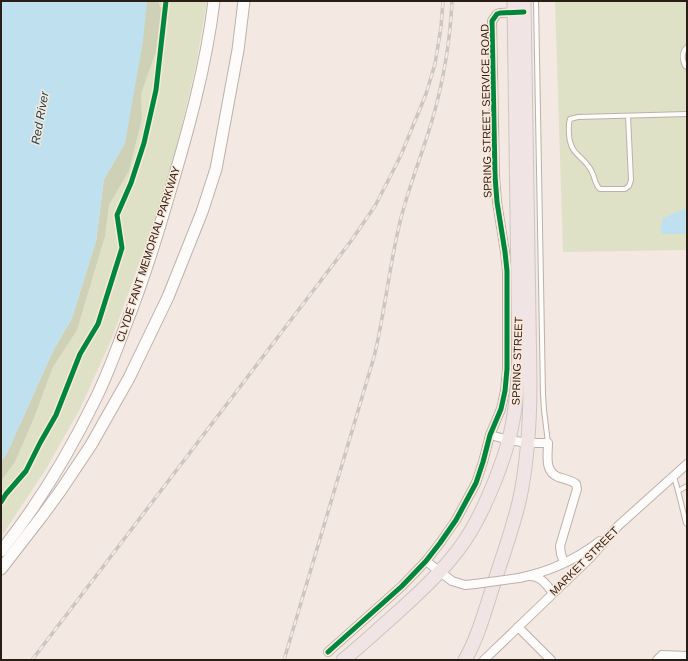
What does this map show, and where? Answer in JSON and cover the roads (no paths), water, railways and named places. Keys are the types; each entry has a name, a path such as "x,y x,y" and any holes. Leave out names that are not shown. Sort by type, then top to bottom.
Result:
{"main road":[{"name":"CLYDE FANT MEMORIAL PARKWAY","path":"1,551 28,515 76,438 96,399 118,346 150,258 182,152 200,82 208,43 214,1"},
{"path":"1,569 61,490 91,445 126,384 168,297 202,212 216,170 238,50 244,1"},
{"name":"SPRING STREET","path":"343,660 408,603 451,560 482,512 509,440 516,402 519,356 519,7"},
{"name":"SPRING STREET","path":"465,660 478,633 510,534 519,500 526,464 528,443 530,381 519,7"}],"street":[{"name":"SPRING STREET SERVICE ROAD","path":"328,652 402,586 426,561 440,543 456,520 476,483 490,435 501,409 505,391 507,369 507,271 497,202 495,176 492,22 497,14 519,7"},
{"path":"490,435 528,443 548,443 548,461 552,473 576,484 577,489 560,546 560,554 564,562"},
{"name":"MARKET STREET","path":"484,660 590,558 618,526 687,464"},
{"path":"426,561 452,581 465,585 519,578 546,570 573,558 592,547 618,526"},
{"path":"528,576 539,578 553,593"},
{"path":"518,627 551,660"},
{"path":"657,660 662,655 687,656"}],"lane":[{"path":"536,1 543,394 548,443"},
{"path":"687,47 682,54 682,60 687,67"},
{"path":"628,116 631,180 629,186 625,189 600,189 597,187 592,172 587,164 574,152 570,143 568,124 570,119 578,117 687,114"},
{"path":"673,476 687,524"},
{"path":"678,491 687,486"}],"water":[{"name":"Red River","path":"1,1 147,1 143,41 125,143 104,179 96,241 72,318 53,351 7,453 1,462"},
{"path":"687,207 687,234 663,234 660,231 663,218"}],"railway":[{"path":"32,660 351,241 375,206 401,155 426,94 435,64 441,27 443,1"},
{"path":"284,660 374,357 400,222 439,94 448,48 452,1"}]}
